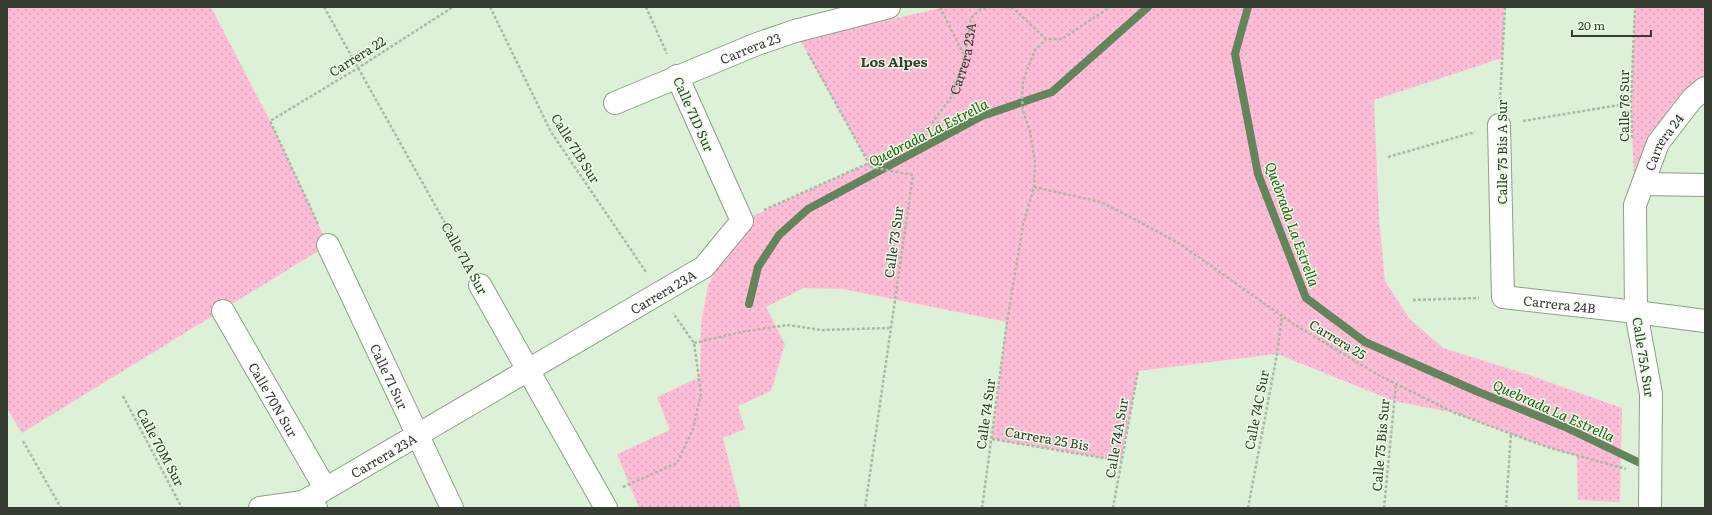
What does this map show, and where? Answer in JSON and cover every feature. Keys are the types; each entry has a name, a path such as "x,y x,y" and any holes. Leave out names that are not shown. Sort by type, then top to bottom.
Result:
{"street":[{"name":"Carrera 23","path":"615,103 757,44 795,31 889,7"},
{"name":"Calle 71D Sur","path":"677,76 742,221"},
{"name":"Carrera 24","path":"1636,205 1658,142 1692,99 1705,88"},
{"name":"Calle 75 Bis A Sur","path":"1498,125 1503,297"},
{"path":"1643,184 1705,185"},
{"name":"Calle 75A Sur","path":"1636,205 1636,312 1651,394 1650,508"},
{"name":"Carrera 23A","path":"260,508 310,505 325,488 704,267 742,221"},
{"name":"Calle 71 Sur","path":"328,245 452,508"},
{"name":"Calle 71A Sur","path":"480,285 603,503"},
{"name":"Carrera 24B","path":"1503,297 1705,321"},
{"name":"Calle 70N Sur","path":"223,311 325,488"}],"path":[{"name":"Calle 71A Sur","path":"324,7 480,285"},
{"name":"Carrera 22","path":"328,245 270,121 358,68 453,7"},
{"name":"Calle 71B Sur","path":"490,7 551,132 694,343"},
{"name":"Calle 71D Sur","path":"646,7 677,76"},
{"path":"940,7 965,57"},
{"name":"Carrera 23A","path":"742,221 869,163 927,130 952,96 965,57 971,18 981,9 990,7"},
{"path":"1006,7 1013,8 1046,39 1062,39 1110,7"},
{"name":"Calle 75 Bis A Sur","path":"1498,125 1505,7"},
{"name":"Calle 76 Sur","path":"1633,142 1631,103 1635,7"},
{"name":"Calle 73 Sur","path":"795,31 871,168 913,175 866,508"},
{"name":"Calle 74 Sur","path":"982,508 1007,322 1023,225 1034,187 1035,163 1030,131 1023,111 1022,96 1027,70 1035,50 1046,39"},
{"name":"Carrera 25","path":"1034,187 1101,202 1136,220 1180,244 1282,316 1380,376 1455,413 1547,447 1650,476"},
{"path":"1413,300 1503,297"},
{"name":"Calle 74C Sur","path":"1248,508 1277,354 1282,316"},
{"path":"603,503 678,463 693,429 701,393 694,343 741,332 788,325 821,330 891,328"},
{"name":"Calle 74A Sur","path":"1113,508 1138,371"},
{"name":"Calle 75 Bis Sur","path":"1384,508 1396,384"},
{"name":"Calle 70M Sur","path":"123,396 182,508"},
{"path":"1506,508 1511,434"},
{"name":"Carrera 25 Bis","path":"992,439 1121,461"},
{"path":"23,441 61,508"}],"shaded area":[{"path":"7,7 211,7 270,121 328,245 22,433 7,409"},
{"path":"945,7 1505,7 1502,58 1374,100 1379,219 1385,281 1409,318 1443,348 1532,376 1622,408 1620,502 1578,500 1577,456 1547,447 1455,413 1394,401 1277,354 1138,371 1121,461 992,439 1007,322 843,289 804,288 766,307 785,344 771,391 738,406 745,429 723,438 741,508 639,508 617,454 670,430 657,397 700,377 701,325 708,285 742,221 869,163 800,40"},
{"path":"1635,7 1705,7 1705,88 1692,99 1635,205 1631,103"}],"waterway":[{"name":"Quebrada La Estrella","path":"749,304 758,267 779,235 808,209 982,116 1052,92 1148,7"},
{"name":"Quebrada La Estrella","path":"1248,7 1235,54 1258,174 1306,298 1365,342 1476,391 1565,427 1638,462"}],"district":[{"name":"Los Alpes","path":"894,61"}]}
